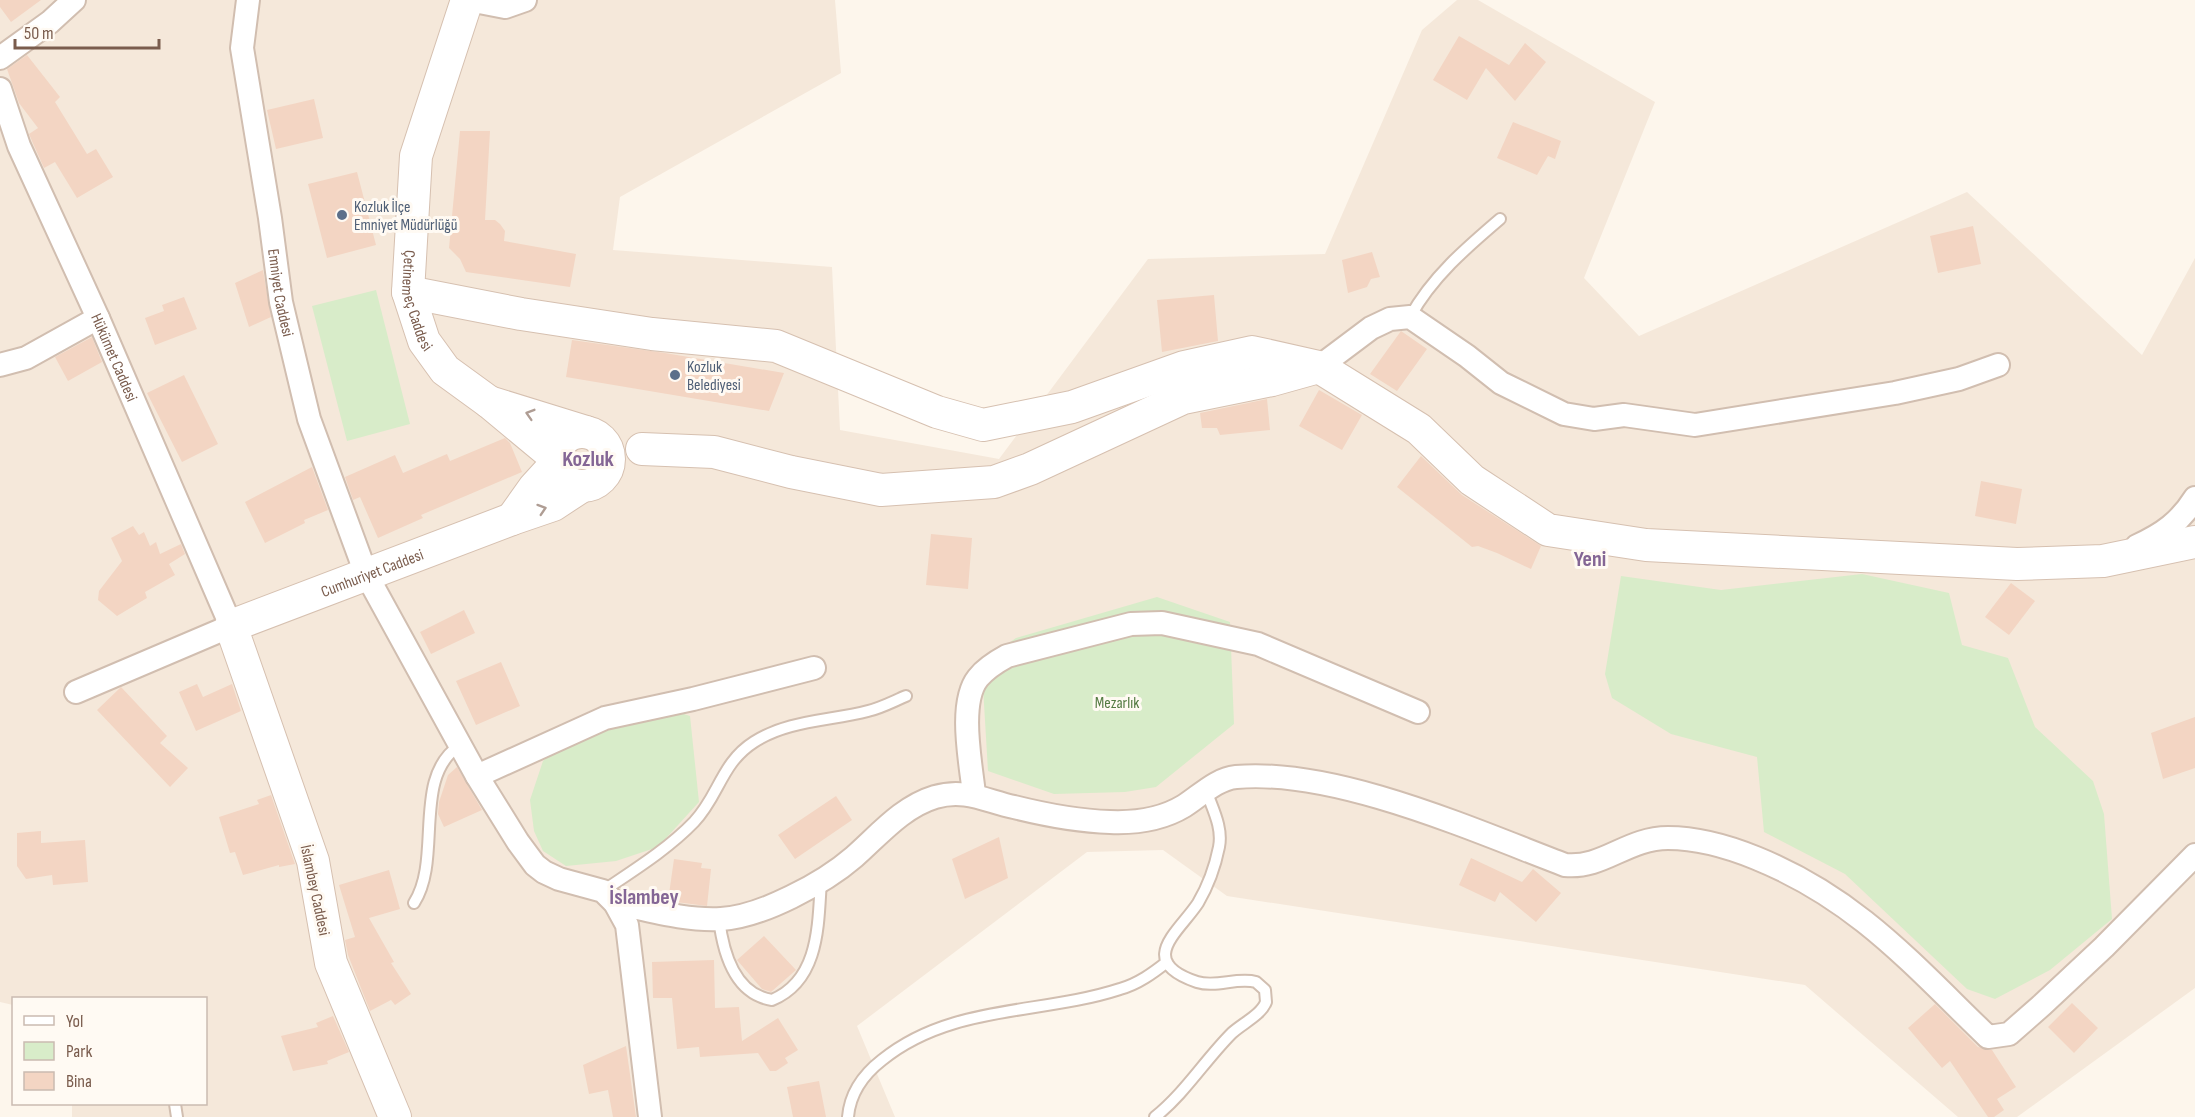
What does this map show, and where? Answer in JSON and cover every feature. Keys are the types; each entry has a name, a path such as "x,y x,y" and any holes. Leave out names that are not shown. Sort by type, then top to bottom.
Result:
{"street":[{"path":"0,58 50,22 74,0"},
{"name":"Emniyet Caddesi","path":"248,0 242,48 270,218 281,302 309,419 366,574 477,776 535,865 559,879 609,897 671,914 719,919 757,911 838,871 906,810 934,797 974,794"},
{"path":"468,0 505,7 525,0"},
{"name":"Çetinemeç Caddesi","path":"468,0 416,156 408,292 424,341 445,370 489,402 555,460"},
{"name":"Hükümet Caddesi","path":"0,88 10,148 98,318 231,626"},
{"path":"408,292 521,314 652,334 776,346 937,412 983,425 1072,407 1184,367 1252,352 1319,367 1419,429 1472,480 1548,530 1669,547 2006,563 2103,561 2195,542"},
{"path":"1319,367 1371,328 1390,319 1410,317 1467,356 1500,383 1564,414 1594,419 1624,415 1695,425 1896,393 1959,378 1998,365"},
{"path":"0,365 26,358 98,318"},
{"name":"Çetinemeç Caddesi","path":"489,402 642,449 714,452 791,472 881,490 994,482 1030,469 1183,398 1272,381 1319,367"},
{"path":"512,519 555,460 562,440 569,434 591,433 602,440 609,456 594,480 565,480 555,460"},
{"name":"Cumhuriyet Caddesi","path":"231,626 553,505 642,449"},
{"path":"2103,561 2160,536 2183,518 2195,498"},
{"path":"1418,712 1258,644 1162,623 1131,624 1007,656 989,666 976,680 971,690 967,719 974,794 1012,807 1067,819 1143,822 1182,808 1206,790 1234,777 1282,777 1385,799 1565,865 1587,865 1630,845 1667,838 1697,841 1737,851 1815,886 1861,916 1988,1037 2009,1034 2034,1013 2104,947 2195,855"},
{"path":"76,692 231,626"},
{"name":"İslambey Caddesi","path":"231,626 313,861 331,963 395,1117"},
{"path":"477,776 605,718 693,699 814,668"},
{"path":"609,897 627,925 650,1117"}],"lane":[{"path":"1410,317 1425,290 1444,269 1500,219"},
{"path":"609,897 639,867 695,821 731,762 751,743 764,736 812,720 869,711 906,696"},
{"path":"414,903 426,877 431,804 439,767 447,756 460,745"},
{"path":"1155,1117 1173,1101 1219,1046 1242,1024 1260,1012 1266,1002 1264,990 1256,982 1208,985 1178,973 1167,962 1168,939 1186,918 1206,888 1219,846 1218,823 1206,790"},
{"path":"719,919 722,943 732,968 753,994 772,1000 790,991 807,968 817,934 821,879"},
{"path":"848,1117 852,1099 868,1073 894,1050 921,1034 954,1021 1115,991 1138,982 1167,962"}],"shaded area":[{"path":"0,0 835,0 841,73 620,197 613,250 832,267 840,430 999,459 1148,259 1325,254 1422,30 1457,0 1478,0 1655,102 1584,278 1639,336 1967,192 2142,355 2195,258 2195,988 2017,1117 1958,1117 1805,985 1227,896 1163,850 1087,852 857,1026 895,1117 72,1117 72,1105 207,1105 207,997 12,997 12,1005 0,1002"}],"green space":[{"path":"376,290 410,424 347,441 312,306"},
{"path":"1862,574 1949,593 1962,645 2008,658 2035,727 2093,781 2104,814 2112,919 2050,970 1995,999 1967,989 1845,874 1764,832 1757,757 1671,734 1612,698 1605,674 1621,576 1721,590"},
{"name":"Mezarlık","path":"1157,597 1230,622 1234,724 1156,787 1125,792 1054,794 988,771 982,670 996,652 1016,638"},
{"path":"669,709 690,716 699,802 658,847 616,861 566,866 543,851 534,831 530,800 543,761 561,745 595,726"}],"building":[{"path":"0,0 41,0 11,22 0,7"},
{"path":"1459,36 1509,65 1525,43 1546,62 1515,101 1486,68 1467,100 1433,80"},
{"path":"27,55 60,97 55,102 87,154 96,149 113,177 77,198 55,162 44,168 29,134 38,128 19,103 7,69"},
{"path":"314,99 323,138 276,149 267,110"},
{"path":"1513,122 1561,141 1555,159 1548,156 1537,175 1497,158"},
{"path":"460,131 490,131 485,220 495,220 500,224 505,231 504,241 576,254 570,287 466,272 460,259 449,248"},
{"name":"Kozluk İlçe Emniyet Müdürlüğü","path":"357,172 376,245 327,258 308,184"},
{"path":"1973,226 1981,264 1938,273 1930,236"},
{"path":"1372,252 1380,277 1371,279 1367,287 1348,293 1342,260"},
{"path":"263,270 271,317 249,327 235,283"},
{"path":"1214,295 1218,341 1162,352 1157,300"},
{"path":"184,297 197,329 155,345 145,318 164,311 162,305"},
{"path":"1401,331 1427,349 1397,391 1370,374"},
{"path":"92,337 102,362 68,381 55,357"},
{"name":"Kozluk Belediyesi","path":"572,340 784,373 769,411 566,377"},
{"path":"184,375 218,444 182,462 147,393"},
{"path":"1319,390 1362,415 1342,450 1299,426"},
{"path":"1267,399 1270,430 1220,435 1217,428 1202,428 1200,413"},
{"path":"505,438 510,443 522,472 421,515 423,518 378,538 360,497 353,500 345,477 395,455 403,473 447,454 450,461"},
{"path":"1421,456 1462,495 1541,546 1531,569 1497,553 1478,546 1472,547 1397,487"},
{"path":"312,467 328,510 304,520 305,523 265,543 245,502"},
{"path":"1981,481 2022,489 2016,524 1975,516"},
{"path":"133,526 139,535 144,532 150,546 156,542 160,554 181,544 185,554 169,564 175,575 145,592 147,598 117,616 98,600 99,591 122,561 111,538"},
{"path":"931,534 972,538 968,589 926,585"},
{"path":"2011,583 2035,601 2009,635 1985,617"},
{"path":"464,610 475,633 431,654 420,632"},
{"path":"501,662 520,706 476,725 456,681"},
{"path":"197,684 203,697 232,684 241,711 196,731 179,692"},
{"path":"121,687 167,736 160,743 188,768 170,787 97,710"},
{"path":"2195,717 2195,768 2163,779 2151,733"},
{"path":"457,767 482,810 444,827 438,814 439,802 448,775"},
{"path":"271,795 295,864 279,867 279,865 243,875 235,852 230,853 219,817 259,804 257,800"},
{"path":"836,796 852,820 795,859 778,835"},
{"path":"41,831 41,843 85,840 88,882 53,885 52,875 26,879 17,866 17,833"},
{"path":"999,837 1008,878 965,899 952,859"},
{"path":"1471,858 1522,882 1533,869 1561,893 1536,922 1500,892 1495,902 1459,885"},
{"path":"674,859 702,863 701,868 711,869 707,906 668,901"},
{"path":"389,870 400,909 369,918 394,962 391,963 411,994 395,1005 391,1000 370,1011 348,955 345,940 355,937 339,885"},
{"path":"764,936 796,970 771,992 762,989 737,960"},
{"path":"714,960 715,1008 739,1007 742,1041 778,1018 798,1050 785,1058 788,1063 776,1071 770,1071 758,1053 700,1057 699,1047 677,1049 672,998 653,998 652,962"},
{"path":"2072,1003 2098,1028 2074,1053 2048,1027"},
{"path":"1935,1004 1978,1047 1992,1050 2016,1087 1997,1099 2004,1110 1994,1117 1988,1117 1950,1061 1942,1068 1908,1028"},
{"path":"333,1016 349,1052 327,1061 328,1064 293,1071 281,1036 318,1027 316,1023"},
{"path":"626,1046 636,1117 613,1117 608,1090 589,1094 583,1065"},
{"path":"819,1081 826,1117 793,1117 787,1087"}],"place":[{"name":"Kozluk İlçe Emniyet Müdürlüğü","path":"342,215"},
{"name":"Kozluk Belediyesi","path":"675,375"}],"district":[{"name":"Kozluk","path":"588,458"},
{"name":"Yeni","path":"1590,558"},
{"name":"İslambey","path":"644,896"}]}
